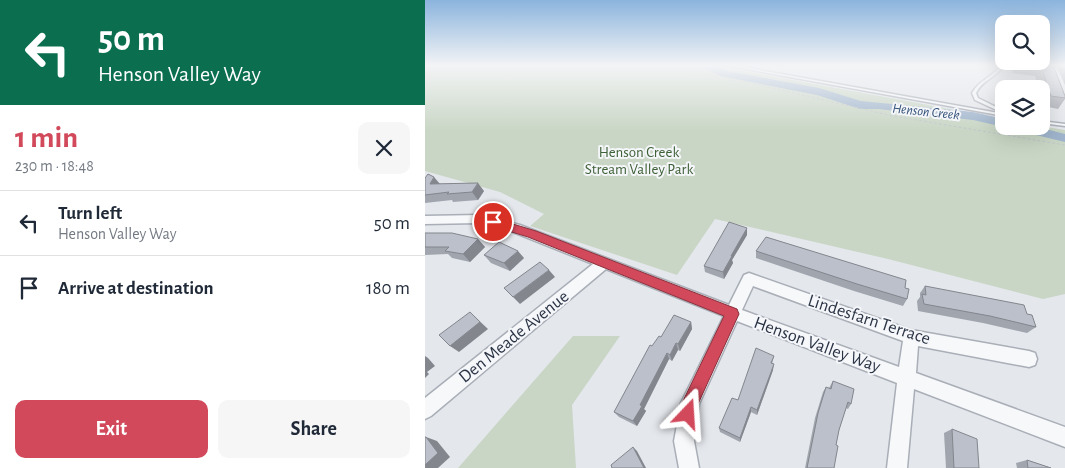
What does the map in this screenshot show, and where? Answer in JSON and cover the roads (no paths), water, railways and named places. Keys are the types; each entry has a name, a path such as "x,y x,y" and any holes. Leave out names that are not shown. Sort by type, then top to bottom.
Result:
{"street":[{"name":"Henson Valley Way","path":"425,220 468,218 504,224 733,314 1065,437"},
{"name":"Den Meade Avenue","path":"425,410 604,263"},
{"name":"Lindesfarn Terrace","path":"733,314 749,279 911,337 1029,359"},
{"path":"689,468 684,441 690,403 733,314"},
{"path":"897,468 911,337"}],"lane":[{"path":"850,87 995,112"},
{"path":"977,87 974,93 976,99 995,109"},
{"path":"1050,123 1065,125"}],"waterway":[{"name":"Henson Creek","path":"792,87 819,92 860,105 879,105 973,116 995,121"},
{"name":"Henson Creek","path":"1050,134 1065,138"}],"park label":[{"name":"Henson Creek Stream Valley Park","path":"639,160"}]}
